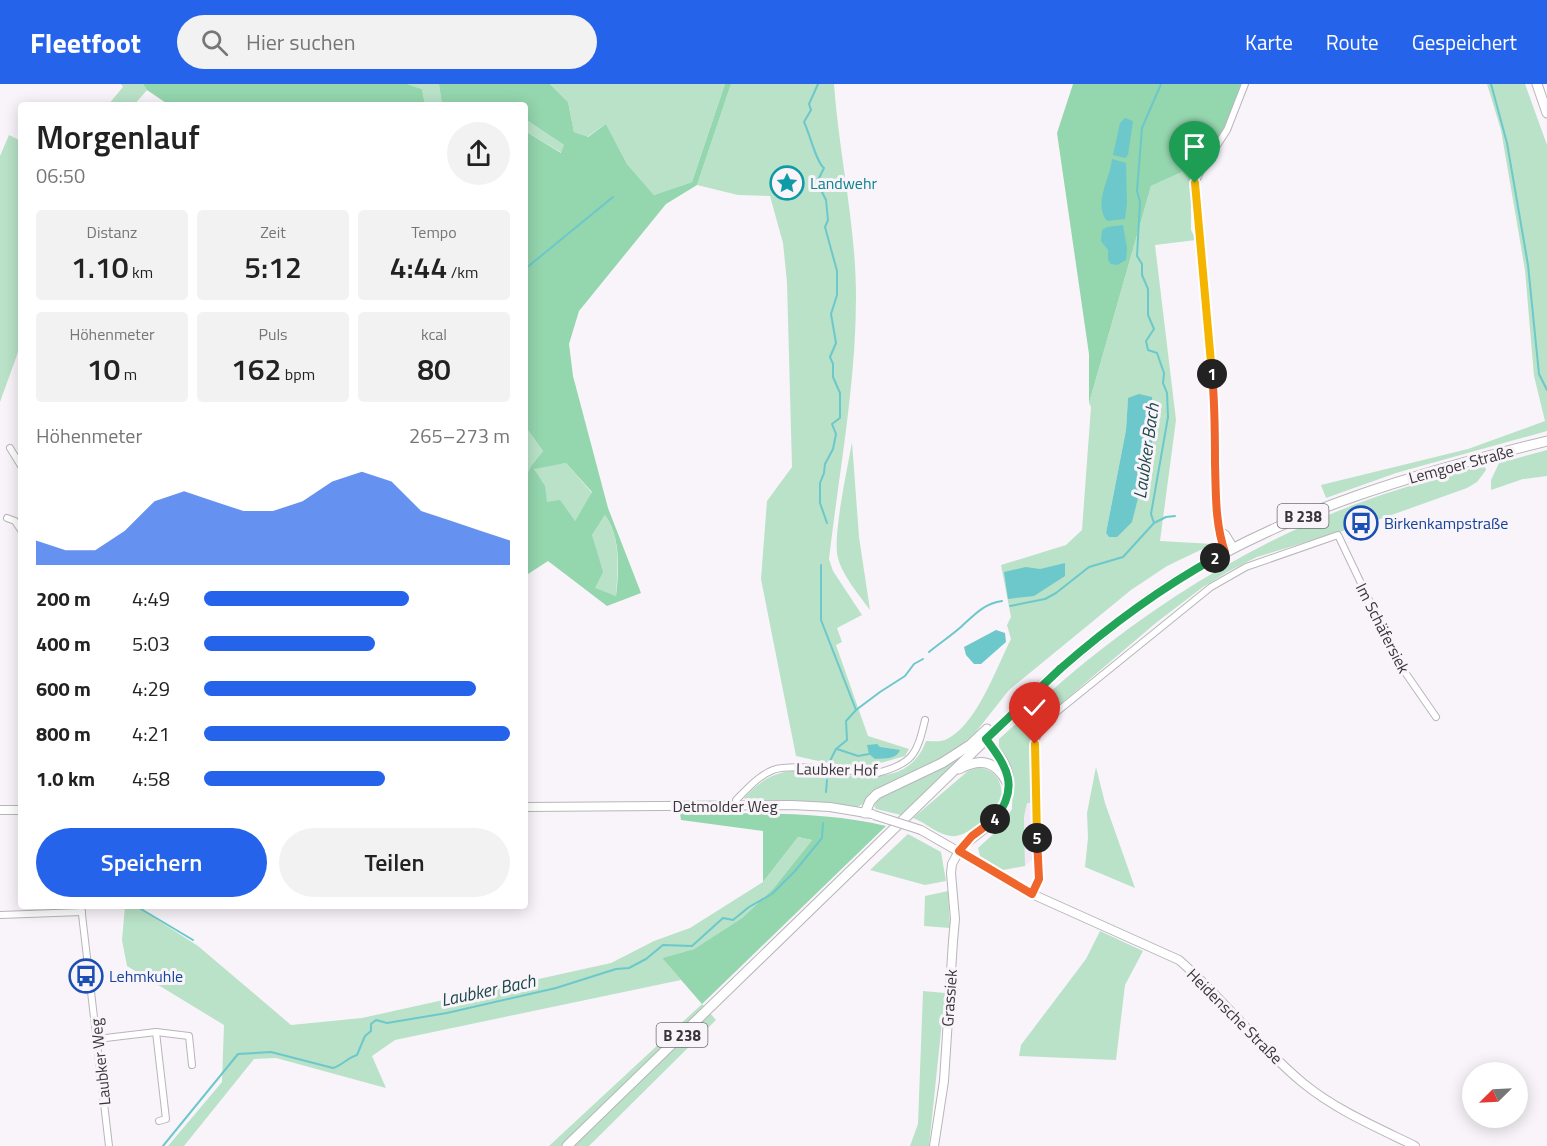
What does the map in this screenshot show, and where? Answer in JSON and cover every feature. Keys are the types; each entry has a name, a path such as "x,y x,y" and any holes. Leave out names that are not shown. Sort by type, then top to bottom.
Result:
{"main road":[{"path":"1537,84 1547,112"},
{"name":"Lemgoer Straße","path":"1230,550 1293,520 1375,489 1439,468 1547,441"},
{"name":"B 238","path":"567,1146 1041,686 1124,617 1172,583 1230,550"},
{"name":"B 238","path":"869,814 870,801 877,794 942,763 970,745 988,728 1010,716"},
{"path":"959,851 964,843 990,824 999,814 1004,803 1008,772 986,739"},
{"path":"950,774 973,763 988,763 996,767 1008,784"}],"street":[{"path":"1230,550 1226,534 1220,530 1216,513 1214,403 1195,183 1227,130 1245,84"},
{"path":"10,448 18,461"},
{"path":"7,518 15,521 18,526"},
{"name":"Im Schäfersiek","path":"1032,894 1039,879 1034,764 1038,730 1043,723 1211,587 1246,567 1338,535 1400,665 1436,717"},
{"name":"Laubker Hof","path":"736,805 736,800 758,779 772,771 794,768 877,772 895,767 915,753 925,720"},
{"name":"Detmolder Weg","path":"528,807 811,806 869,814 921,830"},
{"path":"0,810 18,810"},
{"name":"Heidensche Straße","path":"921,830 1032,894 1179,960 1262,1045 1303,1083 1343,1111 1415,1146"},
{"name":"Grassiek","path":"934,1146 944,1081 955,919 951,868 959,851"},
{"path":"0,915 82,909"},
{"name":"Laubker Weg","path":"82,909 109,1146"},
{"path":"156,1032 165,1119"},
{"path":"97,1039 156,1032 189,1036 192,1065"}],"shaded area":[{"path":"1027,803 1032,803 1035,857 1025,866 1024,817"}],"green space":[{"path":"121,84 143,84 147,90 137,102 110,102 123,87"},
{"path":"143,84 407,84 422,89 424,102 165,102 147,90"},
{"path":"407,84 439,84 442,102 424,102 422,89"},
{"path":"439,84 550,84 568,102 574,132 588,137 606,124 627,164 654,195 692,182 725,84 731,84 697,185 666,204 579,311 569,344 573,376 608,508 641,593 607,606 548,561 528,574 528,472 543,451 528,430 528,133 561,153 564,145 528,121 528,102 442,102","holes":["566,463 592,492 575,521 560,500 547,502 545,486 534,469","605,515 614,533 618,565 616,596 595,588 603,572 592,535"]},
{"path":"550,84 725,84 692,182 654,195 627,164 606,124 587,137 574,132 568,102"},
{"path":"731,84 834,84 853,243 856,297 850,396 829,559 833,571 862,615 837,628 842,642 836,645 868,736 909,749 905,756 870,766 836,765 796,756 761,579 767,501 792,467 787,282 783,243 770,196 738,195 697,185"},
{"path":"1073,84 1241,84 1225,127 1197,168 1191,183 1182,172 1151,186 1089,403 1089,354 1057,133"},
{"path":"1487,84 1525,84 1547,145 1547,431 1396,473 1326,498 1321,485 1468,449 1545,421 1534,376 1525,270 1501,130"},
{"path":"528,121 564,145 562,153 528,133"},
{"path":"9,135 18,140 18,352 0,402 0,156"},
{"path":"1182,172 1191,183 1191,230 1196,240 1155,245 1176,420 1160,541 1213,544 1167,566 1131,590 1009,690 975,733 965,742 942,760 865,803 857,807 822,802 747,800 744,798 760,783 784,772 809,771 867,776 886,775 902,770 916,759 926,741 945,740 956,733 976,710 1011,639 1007,625 1011,617 1001,565 1066,545 1082,530 1091,407 1089,403 1151,186","holes":["1152,397 1132,522 1109,537 1106,533 1126,430 1128,399"]},
{"path":"528,430 543,451 528,474"},
{"path":"852,442 859,537 870,610 843,571 838,558 837,535"},
{"path":"1547,450 1547,476 1523,479 1491,490 1491,480 1499,463"},
{"path":"566,463 592,493 575,521 547,502 534,468"},
{"path":"1485,467 1486,470 1477,482 1467,488 1372,522 1257,557 1203,587 1157,622 1037,724 1030,753 1032,803 1027,803 1024,817 1025,866 1003,870 980,856 978,848 1000,828 1012,809 1013,772 999,746 999,739 1073,672 1119,636 1156,609 1232,562 1313,522 1354,505 1430,480"},
{"path":"605,515 616,544 618,565 616,596 595,589 592,535"},
{"path":"959,759 901,815 876,809 874,806 879,797"},
{"path":"1096,767 1105,803 1135,888 1085,867 1088,838 1087,813"},
{"path":"977,768 991,771 1001,787 997,808 986,820 954,836 941,833 913,818 968,771"},
{"path":"680,813 810,815 886,826 702,1004 662,958 694,949 742,918 773,889 812,840 798,837 763,882 763,831 681,820"},
{"path":"908,834 941,852 946,881 925,885 870,870"},
{"path":"798,837 812,840 773,889 742,918 694,949 662,958 681,980 395,1040 372,1056 386,1088 276,1058 254,1059 184,1146 168,1146 222,1082 224,1025 127,966 122,940 125,909 141,909 198,946 291,1025 362,1018 611,963 654,941 690,928 763,882"},
{"path":"948,891 950,928 924,926 925,896"},
{"path":"1100,931 1143,951 1125,985 1116,1060 1019,1056 1021,1045 1086,959"},
{"path":"923,991 945,993 929,1146 910,1146 918,1124"},
{"path":"702,1004 716,1020 589,1146 549,1146"}],"water":[{"path":"1125,118 1133,121 1128,155 1125,158 1113,155 1120,123"},
{"path":"1112,159 1126,163 1127,203 1125,219 1107,221 1103,214 1102,199"},
{"path":"1123,225 1127,248 1126,260 1117,265 1111,264 1108,260 1108,250 1101,241 1102,230"},
{"path":"1139,394 1152,397 1154,434 1132,522 1117,537 1109,537 1106,533 1126,430 1128,398"},
{"path":"1065,563 1065,576 1034,596 1008,599 1004,572 1026,567 1040,569"},
{"path":"996,630 1005,633 1006,642 981,664 974,664 966,655 964,647"},
{"path":"877,744 880,747 900,750 893,757 875,759 869,754 867,745"}],"waterway":[{"path":"818,84 809,104 811,110 804,122 818,160 824,168 817,182 826,200 828,220 825,227 837,271 837,295 831,314 836,343 830,357 833,364 833,377 840,393 840,418 832,424 836,434 833,449 825,464 820,483 820,503 827,523"},
{"name":"Laubker Bach","path":"1010,606 1045,599 1089,567 1123,557 1154,523 1151,514 1168,417 1167,393 1163,383 1164,373 1157,353 1148,350 1146,341 1154,329 1148,315 1148,289 1142,275 1142,264 1137,256 1140,202 1137,191 1142,128 1161,84"},
{"path":"1491,84 1507,143 1528,265 1539,374 1547,390"},
{"path":"528,267 613,197"},
{"path":"1154,523 1166,517 1175,516"},
{"path":"821,565 821,620 856,710"},
{"name":"Laubker Bach","path":"929,652 980,610 1002,601"},
{"name":"Laubker Bach","path":"829,763 836,749 847,740 846,721 856,710 905,676 914,664 923,659"},
{"path":"837,749 858,756 869,754"},
{"name":"Laubker Bach","path":"826,792 827,780"},
{"name":"Laubker Bach","path":"163,1146 238,1054 271,1052 333,1068 357,1055 365,1036 371,1031 371,1024 376,1020 387,1023 447,1013 556,988 616,969 629,968 646,959 663,945 692,946 723,918 733,920 749,907 772,894 795,871 822,838 823,823"},
{"path":"141,909 193,940"}],"place":[{"name":"Landwehr","path":"787,183"},
{"name":"Birkenkampstraße","path":"1361,523"},
{"name":"Lehmkuhle","path":"86,976"}],"route":[{"path":"1035,744 1039,879 1032,894 959,851 964,843 995,819 1002,809 1007,794 1008,772 986,739 1050,678 1124,617 1172,583 1225,552 1219,535 1216,513 1214,403 1195,206 1195,183"}]}
